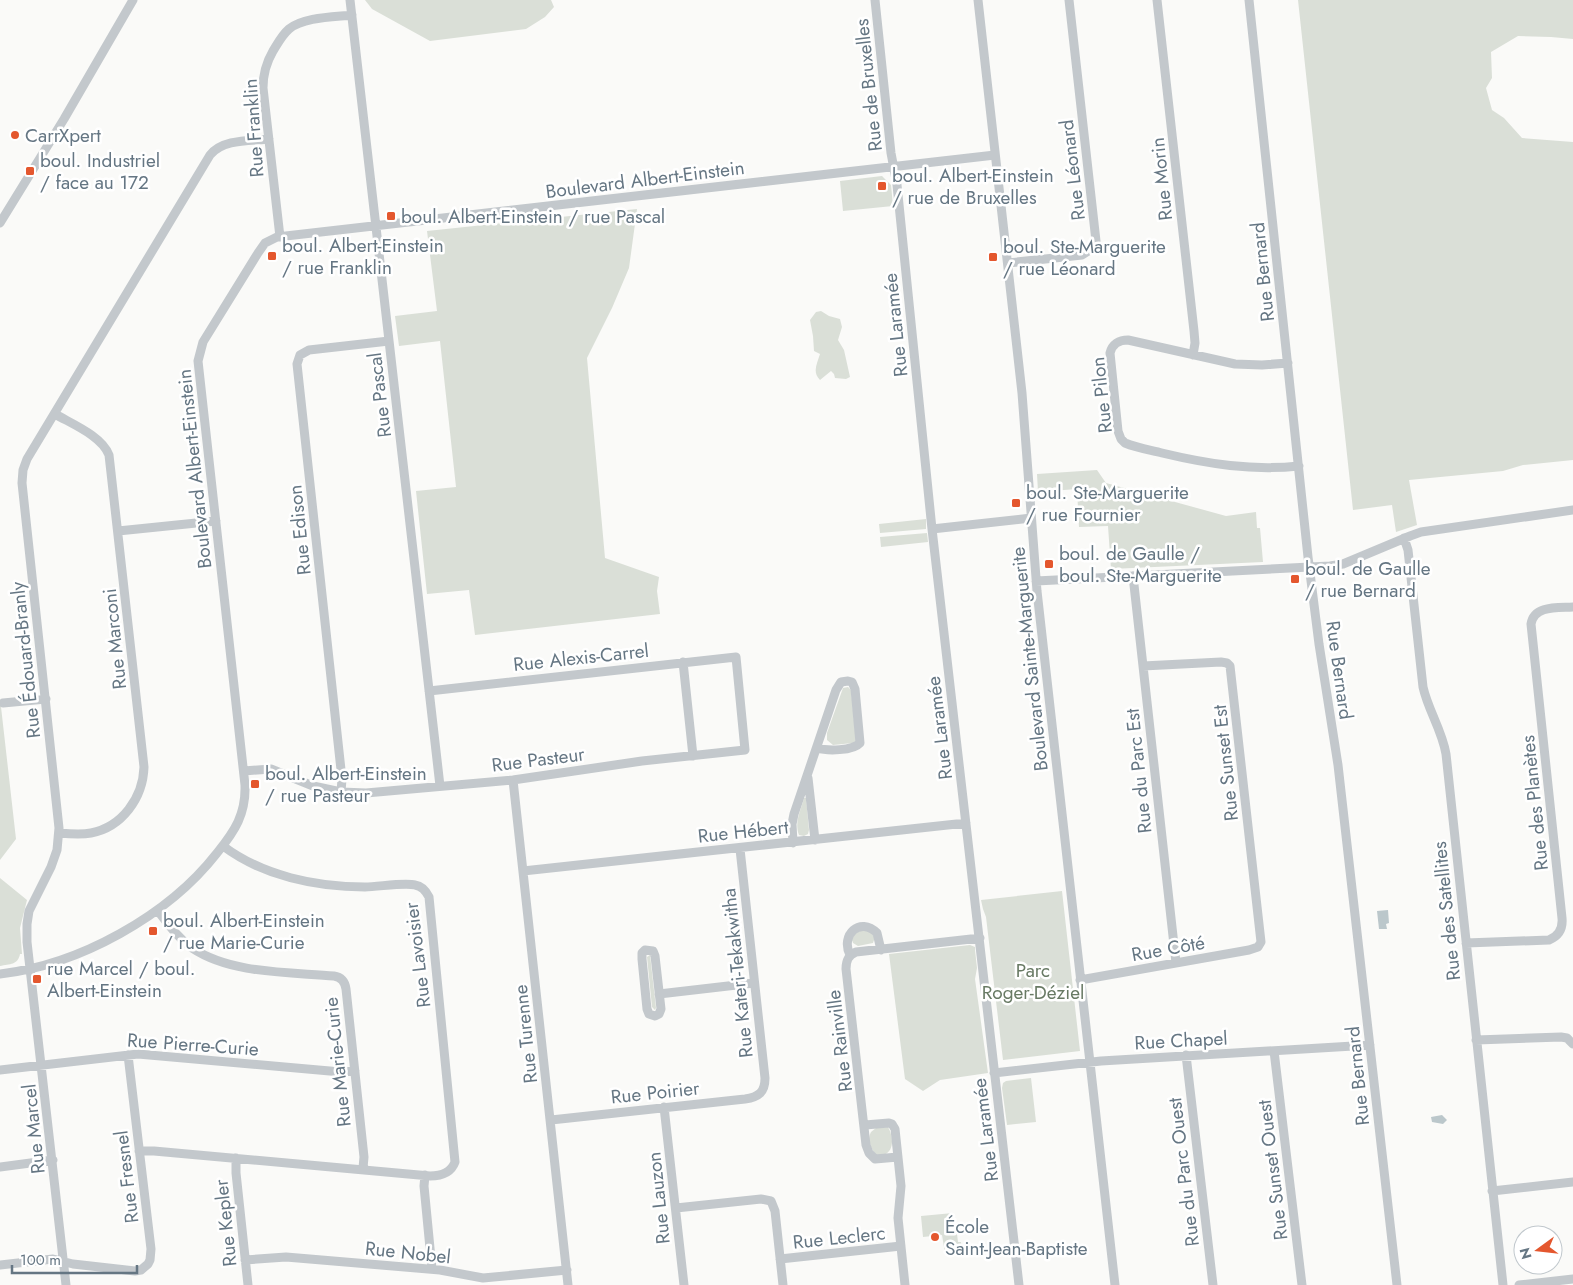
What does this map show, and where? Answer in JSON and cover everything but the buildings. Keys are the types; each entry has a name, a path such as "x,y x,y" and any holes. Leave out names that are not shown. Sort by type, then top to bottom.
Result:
{"street":[{"path":"0,223 60,126 133,0"},
{"name":"Rue Pascal","path":"350,0 440,786"},
{"name":"Rue de Bruxelles","path":"875,0 894,166"},
{"name":"Boulevard Sainte-Marguerite","path":"978,0 1022,393 1036,581 1115,1285"},
{"name":"Rue Léonard","path":"1008,263 1078,256 1090,251 1096,241 1069,0"},
{"name":"Rue Morin","path":"1157,0 1194,332 1193,355"},
{"name":"Rue Bernard","path":"1249,0 1310,568 1321,658 1336,754 1397,1285"},
{"name":"Rue Franklin","path":"280,237 263,88 266,64 281,38 290,28 301,22 352,15"},
{"name":"Rue Édouard-Branly","path":"30,970 26,934 28,918 31,906 51,867 57,850 59,816 22,478 24,467 27,459 210,155 217,148 226,144 269,139"},
{"name":"Boulevard Albert-Einstein","path":"0,974 30,970 102,943 158,911 198,876 223,846 237,825 243,811 246,794 244,771 199,366 203,342 258,252 270,239 995,155"},
{"name":"Rue Laramée","path":"894,166 932,529 1020,1285"},
{"name":"Rue Pilon","path":"1288,363 1244,365 1226,363 1133,340 1120,341 1113,346 1110,354 1118,432 1122,441 1183,458 1227,466 1264,468 1299,466"},
{"name":"Rue Edison","path":"341,792 342,779 297,364 300,355 309,350 389,341"},
{"name":"Rue Marconi","path":"55,414 98,439 106,448 110,459 143,760 143,780 139,792 133,804 119,820 108,827 90,833 59,833"},
{"path":"1036,581 1330,566 1343,564 1421,532 1573,510"},
{"path":"932,529 1031,518"},
{"path":"118,532 216,521"},
{"name":"Rue des Satellites","path":"1404,538 1408,550 1423,687 1446,754 1503,1285"},
{"name":"Rue du Parc Est","path":"1133,576 1176,963"},
{"name":"Rue des Planètes","path":"1466,944 1549,940 1559,934 1562,927 1531,624 1534,616 1541,610 1573,606"},
{"name":"Rue Alexis-Carrel","path":"430,691 736,657"},
{"name":"Rue Pasteur","path":"244,771 271,769 313,786 341,792 366,793 513,780 642,761 745,750 736,657"},
{"path":"683,662 693,756"},
{"name":"Rue Sunset Est","path":"1143,666 1221,662 1227,663 1230,666 1261,936 1260,945"},
{"path":"793,843 793,819 838,685 845,681 852,682 855,689 860,743 855,747 830,750 817,748"},
{"path":"3,703 46,699"},
{"path":"808,775 815,840"},
{"name":"Rue Turenne","path":"513,780 568,1285"},
{"name":"Rue Hébert","path":"523,871 966,823"},
{"name":"Rue Lavoisier","path":"139,1151 363,1168 435,1176 444,1174 454,1166 455,1158 427,892 412,884 357,887 329,885 302,880 265,869 238,856 223,846"},
{"name":"Rue Kateri-Tekakwitha","path":"740,848 765,1078 765,1086 761,1093"},
{"name":"Rue Marie-Curie","path":"158,911 183,941 216,960 232,966 250,969 334,976 344,982 364,1157 363,1168"},
{"name":"Rue Rainville","path":"881,950 877,933 869,927 859,927 852,932 847,941 850,955 847,959 846,969 866,1144 871,1156 878,1159 898,1157"},
{"path":"850,955 856,952 980,938"},
{"name":"Rue Côté","path":"1080,980 1249,950 1260,945"},
{"path":"645,950 655,953 660,994 660,1012 658,1015 650,1015 647,1009 642,959 642,953 645,950"},
{"name":"Rue Marcel","path":"30,970 66,1285"},
{"path":"660,994 754,983"},
{"path":"1476,1040 1561,1037 1567,1038 1573,1044"},
{"name":"Rue Chapel","path":"994,1073 1089,1062 1370,1045"},
{"name":"Rue Sunset Ouest","path":"1274,1051 1302,1285"},
{"name":"Rue Pierre-Curie","path":"0,1070 143,1054 341,1072 355,1071"},
{"name":"Rue Fresnel","path":"0,1265 53,1259 130,1271 141,1270 148,1264 151,1249 128,1055"},
{"name":"Rue du Parc Ouest","path":"1186,1055 1213,1285"},
{"name":"Rue Poirier","path":"551,1120 751,1098 761,1093"},
{"name":"Rue Lauzon","path":"664,1108 684,1285"},
{"path":"865,1125 885,1122 892,1124 895,1129 901,1186 898,1214 905,1285"},
{"name":"Rue Kepler","path":"236,1158 236,1174 248,1285"},
{"path":"0,1167 53,1160"},
{"path":"425,1175 424,1186 432,1270"},
{"path":"1492,1191 1573,1182"},
{"path":"676,1208 761,1199 771,1201 775,1210 783,1285"},
{"name":"Rue Leclerc","path":"780,1259 901,1246"},
{"name":"Rue Nobel","path":"245,1260 286,1257 454,1272 469,1281 567,1270"},
{"path":"1519,1285 1573,1279"}],"green space":[{"path":"365,0 551,0 554,7 545,17 526,29 430,41 372,9"},
{"path":"1298,0 1573,0 1573,39 1518,36 1491,52 1492,78 1486,88 1492,110 1504,118 1522,138 1573,142 1573,460 1523,465 1503,471 1409,480 1417,525 1396,532 1392,505 1353,510"},
{"path":"882,176 891,185 893,206 843,211 840,181"},
{"path":"637,209 629,268 612,308 587,358 605,558 659,577 657,591 660,614 475,635 469,590 427,594 416,491 456,487 440,341 399,346 395,316 437,311 427,231"},
{"path":"821,311 829,316 840,319 842,327 838,340 844,350 850,377 846,379 835,378 831,371 820,380 816,374 820,354 814,351 810,320 816,312"},
{"path":"1097,470 1106,483 1226,516 1256,512 1257,528 1260,528 1263,562 1111,569 1108,526 1079,527 1077,489 1038,492 1037,474"},
{"path":"926,519 926,529 880,533 879,524"},
{"path":"927,533 928,542 881,547 880,537"},
{"path":"848,687 851,690 856,741 833,745 827,740 827,733 843,688"},
{"path":"0,698 16,839 0,860"},
{"path":"804,798 806,798 809,830 808,834 804,836 799,835 797,825"},
{"path":"0,878 27,900 20,928 22,954 20,954 15,962 0,966"},
{"name":"Parc Roger-Déziel","path":"1062,891 1080,1051 1003,1060 986,917 981,900"},
{"path":"862,930 869,931 875,937 873,943 858,946 853,943 854,934"},
{"name":"Parc Roger-Déziel","path":"970,945 975,947 977,968 975,979 988,1073 940,1080 923,1091 905,1079 889,954"},
{"path":"650,955 655,1010 652,1007 647,957"},
{"path":"1031,1078 1036,1122 1007,1125 1003,1083"},
{"path":"888,1127 892,1138 890,1150 884,1155 876,1155 870,1144 871,1132 876,1128"},
{"path":"953,1213 958,1242 961,1242 962,1251 945,1253 942,1235 923,1237 921,1216"}],"shaded area":[{"path":"1388,910 1389,923 1386,924 1387,929 1379,929 1377,911"},
{"path":"1442,1115 1447,1120 1443,1124 1432,1122 1431,1117"}],"place":[{"name":"CarrXpert","path":"15,135"},
{"name":"boul. Industriel / face au 172","path":"30,171"},
{"name":"boul. Albert-Einstein / rue de Bruxelles","path":"882,186"},
{"name":"boul. Albert-Einstein / rue Pascal","path":"391,216"},
{"name":"boul. Albert-Einstein / rue Franklin","path":"272,256"},
{"name":"boul. Ste-Marguerite / rue Léonard","path":"993,257"},
{"name":"boul. Ste-Marguerite / rue Fournier","path":"1016,503"},
{"name":"boul. de Gaulle / boul. Ste-Marguerite","path":"1049,564"},
{"name":"boul. de Gaulle / rue Bernard","path":"1295,579"},
{"name":"boul. Albert-Einstein / rue Pasteur","path":"255,784"},
{"name":"boul. Albert-Einstein / rue Marie-Curie","path":"153,931"},
{"name":"rue Marcel / boul. Albert-Einstein","path":"37,979"},
{"name":"École Saint-Jean-Baptiste","path":"935,1237"}]}
